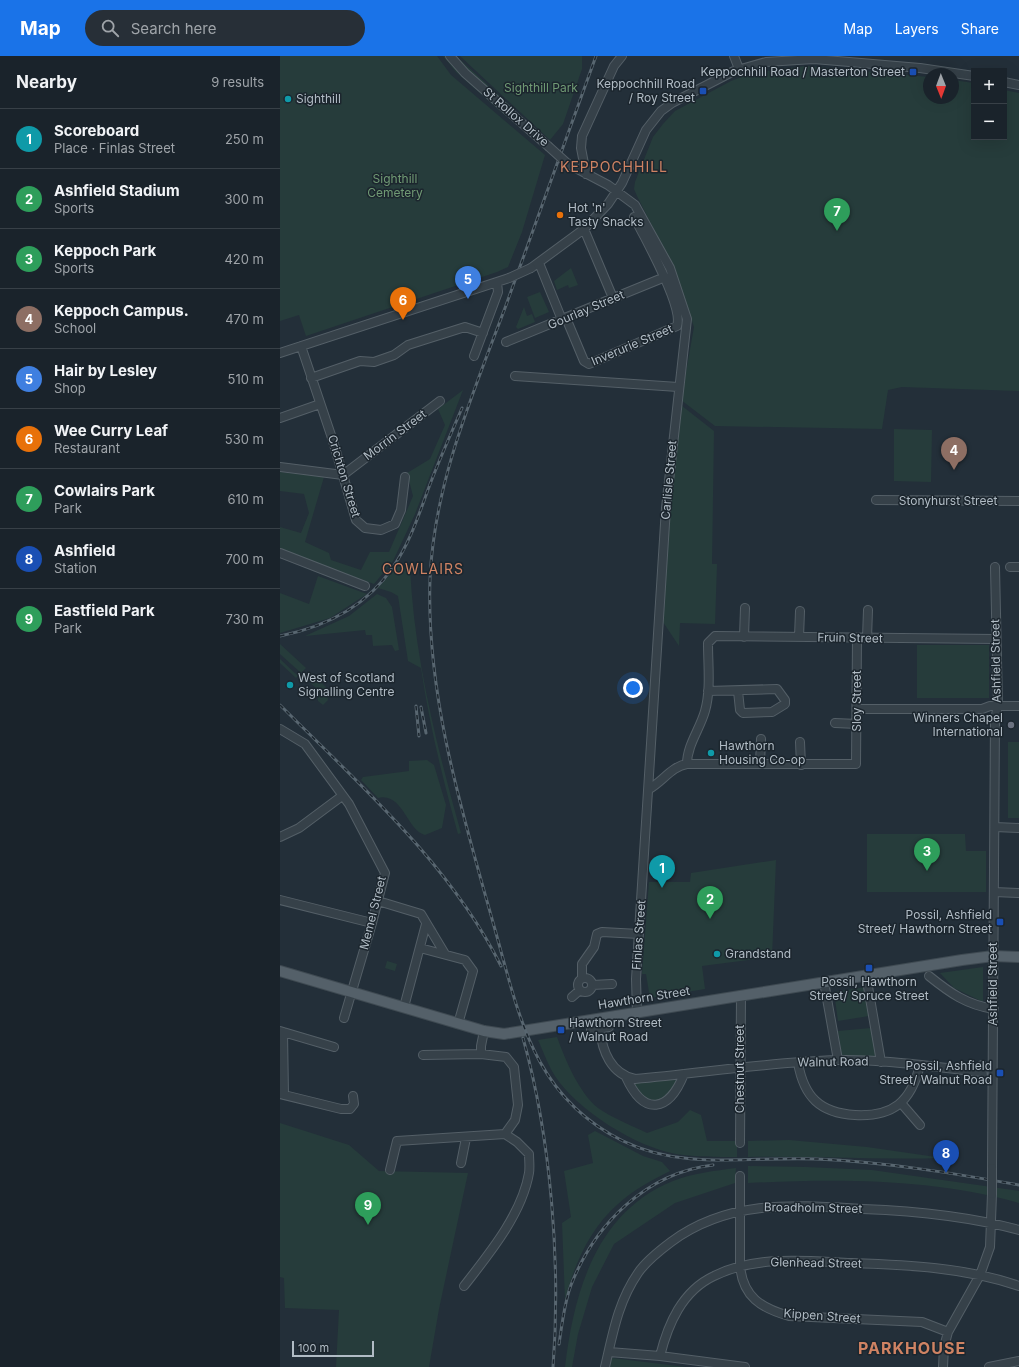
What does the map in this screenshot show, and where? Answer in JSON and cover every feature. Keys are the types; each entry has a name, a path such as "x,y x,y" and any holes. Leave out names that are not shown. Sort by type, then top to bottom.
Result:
{"main road":[{"name":"Hawthorn Street","path":"280,971 458,1024 498,1034 514,1033 962,960 993,956 1019,957"}],"street":[{"name":"St Rollox Drive","path":"450,56 465,73 568,164 618,191"},
{"path":"586,174 581,148 582,136 614,66 622,56"},
{"path":"734,56 740,69"},
{"path":"280,353 509,278 531,268 584,229 605,209 618,191 643,136 661,111 672,103 740,69 766,62 798,59 870,60 971,76"},
{"path":"1007,83 1019,85"},
{"name":"Carlisle Street","path":"618,191 633,203 642,216 670,268 686,311 686,328 678,387 666,508 648,789"},
{"path":"634,217 665,277"},
{"path":"584,229 613,298"},
{"path":"539,263 564,319"},
{"name":"Gourlay Street","path":"506,342 665,277"},
{"name":"Inverurie Street","path":"564,319 586,364 592,364 678,326 678,315 665,277"},
{"path":"474,355 498,292 497,282"},
{"path":"311,378 360,361 374,362 394,355 408,345 465,327 483,333"},
{"name":"Crichton Street","path":"301,346 343,474 356,520 365,528 381,530 395,524 402,510 405,478"},
{"path":"515,376 678,387"},
{"name":"Morrin Street","path":"343,474 440,401"},
{"path":"280,418 320,404"},
{"path":"280,467 343,474"},
{"name":"Stonyhurst Street","path":"876,500 1019,501"},
{"path":"280,553 365,586"},
{"name":"Ashfield Street","path":"943,1367 944,1347 948,1332 980,1275 990,1247 992,1223 995,719 998,706 995,639 995,567"},
{"path":"1010,567 1019,567"},
{"path":"744,608 744,637"},
{"path":"867,638 868,610"},
{"path":"799,637 800,611"},
{"name":"Fruin Street","path":"708,691 708,643 715,636 995,639"},
{"name":"Sloy Street","path":"801,765 856,764 857,638"},
{"path":"687,764 687,756 705,713 708,691 777,689 785,700 786,704 772,712 743,712 740,710 738,691"},
{"path":"857,709 982,709 998,706 1019,706"},
{"path":"835,723 857,724"},
{"name":"Memel Street","path":"280,730 306,744 349,804 385,873 344,1018"},
{"path":"760,764 761,739"},
{"path":"648,789 658,784 677,767 687,764 801,765 800,742"},
{"name":"Finlas Street","path":"637,1012 636,979 648,789"},
{"path":"280,837 299,828 342,796"},
{"path":"995,827 1019,828"},
{"path":"994,892 1019,892"},
{"path":"280,900 372,923"},
{"path":"378,901 421,914 445,954"},
{"path":"404,1007 426,924"},
{"path":"580,990 578,983 582,978 582,964 594,947 597,934 602,932 639,934"},
{"path":"420,948 465,960 473,971 458,1024"},
{"path":"866,975 881,1062"},
{"path":"929,976 962,1000 976,1007 994,1009"},
{"path":"580,990 587,992 591,989 592,985 589,978 582,978"},
{"path":"824,982 838,1060"},
{"path":"592,985 612,984"},
{"path":"572,997 580,990"},
{"name":"Chestnut Street","path":"740,1143 741,995"},
{"path":"591,1030 609,1027"},
{"path":"600,1029 601,1044 605,1054 610,1062 626,1077 634,1093 639,1098 654,1104 670,1100 675,1094 684,1074"},
{"path":"481,1054 484,1031"},
{"path":"334,1047 282,1032 282,1094 341,1109 350,1109 354,1104 353,1096"},
{"path":"423,1055 481,1054 506,1057 514,1067 518,1104 515,1120 505,1134"},
{"name":"Walnut Road","path":"626,1077 635,1079 798,1062 838,1060 920,1065 982,1072"},
{"path":"798,1062 801,1078 810,1096 817,1103 840,1114 870,1116 887,1112 901,1103 913,1088 920,1065"},
{"path":"901,1103 920,1125"},
{"path":"390,1170 397,1141 466,1138 505,1134 517,1142 529,1154 530,1172 520,1199 501,1238 464,1286"},
{"path":"461,1163 466,1138"},
{"name":"Kippen Street","path":"740,1176 740,1266 742,1280 752,1298 770,1310 789,1316 922,1322 948,1332"},
{"name":"Broadholm Street","path":"606,1367 621,1304 638,1272 660,1250 684,1232 711,1219 740,1211 764,1207 815,1206 925,1213 992,1223 1019,1230"},
{"name":"Glenhead Street","path":"660,1356 666,1331 678,1308 695,1290 713,1276 740,1266 761,1262 790,1260 906,1265 980,1275 1019,1286"},
{"path":"609,1352 660,1356 745,1367"},
{"path":"989,1367 1019,1361"}],"green space":[{"name":"Sighthill Cemetery","path":"280,56 437,56 451,75 545,155 522,232 508,267 306,336 299,315 280,321"},
{"path":"443,56 445,56 459,72 507,115 506,116 456,72"},
{"path":"454,56 456,56 513,108 512,109 469,72"},
{"name":"Sighthill Park","path":"460,56 582,56 582,69 563,124 550,140"},
{"path":"806,66 923,76 923,104 959,104 959,81 971,83 971,140 1007,140 1007,91 1019,93 1019,391 902,387 888,390 882,429 715,426 681,400 694,327 676,273 637,196 634,189 635,182 653,137 675,111 731,81 752,73"},
{"path":"571,268 578,285 569,288 568,285 557,290 554,281"},
{"path":"540,292 549,312 535,318 527,297"},
{"path":"524,307 527,316 532,314 535,322 518,329 516,327"},
{"path":"463,390 415,514 393,561 374,584 280,550 280,527 301,533 309,513 304,494 280,491 280,472 324,477 305,542 329,553 331,560 361,570 370,552 389,552 413,496 407,473 430,459 445,425 438,409"},
{"path":"677,402 714,431 712,564 717,564 715,624 680,623 679,646 659,616"},
{"path":"894,429 932,430 931,482 894,481"},
{"path":"397,566 410,567 416,634 428,702 443,768 461,833 458,834 437,751 421,668 408,661 398,596 378,588"},
{"path":"318,576 367,594 330,618 280,633 280,593 309,604"},
{"path":"377,594 386,598 392,607 399,650 395,651 392,645 373,646 372,635 366,635 365,630 305,636 349,616"},
{"path":"280,644 306,668 301,673 280,654"},
{"path":"917,645 989,645 989,698 917,698"},
{"path":"280,659 298,676 296,678 280,663"},
{"path":"309,671 327,688 328,700 323,705 318,701 316,688 304,677"},
{"path":"1008,742 1019,742 1019,818 1008,818"},
{"path":"427,760 434,765 446,805 442,828 425,835 414,827 399,806 386,798 378,798 361,780 363,777 409,771 409,761"},
{"path":"867,834 965,834 966,851 986,851 986,892 867,892"},
{"path":"776,860 772,957 702,966 705,989 650,998 646,974 642,974 649,882 690,882 691,873"},
{"path":"387,961 397,964 395,971 385,968"},
{"path":"983,967 983,1002 954,988 940,973"},
{"path":"865,987 869,1016 838,1021 834,992"},
{"path":"871,1028 878,1058 842,1057 838,1031"},
{"path":"557,1037 573,1075 591,1102 598,1108 647,1133 678,1122 690,1110 701,1115 707,1141 737,1141 737,1157 676,1154 660,1150 643,1144 626,1135 592,1114 565,1089 552,1072 538,1040"},
{"path":"674,1078 678,1081 673,1089 663,1100 659,1102 647,1100 632,1086 635,1083"},
{"path":"280,1123 349,1145 379,1171 468,1173 439,1309 429,1367 336,1367 339,1310 285,1308 284,1278 280,1277"},
{"path":"595,1131 643,1156 662,1162 670,1171 630,1194 599,1224 578,1261 565,1300 562,1223 571,1217 564,1171 593,1163 588,1135"},
{"path":"789,1140 867,1147 943,1158 894,1159 748,1157 748,1141"},
{"path":"748,1166 872,1170 1019,1191 1019,1203 952,1189 884,1182 816,1181 748,1183"},
{"path":"736,1168 735,1183 675,1203 614,1244 592,1287 578,1334 572,1367 565,1367 575,1311 583,1283 607,1234 625,1213 647,1195 673,1181 696,1174"},
{"path":"612,1358 686,1367 610,1367"}],"railway":[{"path":"596,56 457,441 439,509 433,544 430,579 430,623 434,667 440,711 449,755 470,842 522,1021 534,1050 549,1076 568,1101 592,1122 623,1141 646,1150 670,1156 694,1159 842,1160 944,1172 1019,1185"},
{"path":"280,636 313,627 344,613 358,604 383,581 399,558 409,538 462,408"},
{"path":"280,705 372,796 430,860 456,893 480,929 501,966"},
{"path":"416,706 419,736"},
{"path":"421,707 426,733"},
{"path":"523,1038 541,1117 552,1201 556,1286 553,1367"},
{"path":"559,1344 565,1307 571,1285 581,1263 609,1222 626,1205 645,1190 666,1179 689,1170 713,1165"}],"place":[{"name":"Keppochhill Road / Masterton Street","path":"913,72"},
{"name":"Keppochhill Road / Roy Street","path":"703,91"},
{"name":"Sighthill","path":"288,99"},
{"name":"Hot 'n' Tasty Snacks","path":"560,215"},
{"name":"Cowlairs Park","path":"837,231"},
{"name":"Hair by Lesley","path":"468,299"},
{"name":"Wee Curry Leaf","path":"403,320"},
{"name":"Keppoch Campus.","path":"954,470"},
{"name":"West of Scotland Signalling Centre","path":"290,685"},
{"name":"Winners Chapel International","path":"1011,725"},
{"name":"Hawthorn Housing Co-op","path":"711,753"},
{"name":"Keppoch Park","path":"927,871"},
{"name":"Scoreboard","path":"662,888"},
{"name":"Ashfield Stadium","path":"710,919"},
{"name":"Possil, Ashfield Street/ Hawthorn Street","path":"1000,922"},
{"name":"Grandstand","path":"717,954"},
{"name":"Possil, Hawthorn Street/ Spruce Street","path":"869,968"},
{"name":"Hawthorn Street / Walnut Road","path":"561,1030"},
{"name":"Possil, Ashfield Street/ Walnut Road","path":"1000,1073"},
{"name":"Ashfield","path":"946,1173"},
{"name":"Eastfield Park","path":"368,1225"}],"district":[{"name":"KEPPOCHHILL","path":"614,167"},
{"name":"COWLAIRS","path":"423,569"},
{"name":"PARKHOUSE","path":"912,1348"}]}
